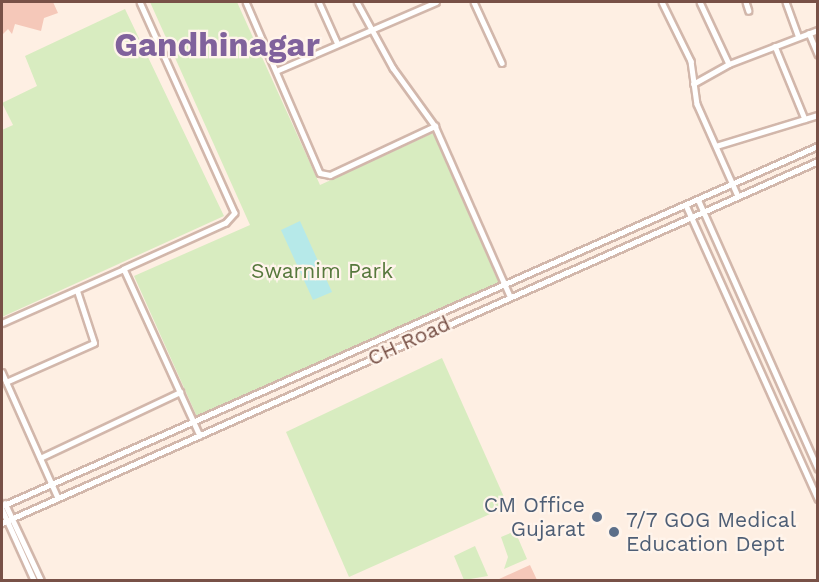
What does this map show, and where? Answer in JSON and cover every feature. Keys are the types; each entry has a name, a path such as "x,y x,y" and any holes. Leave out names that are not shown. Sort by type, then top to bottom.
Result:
{"street":[{"path":"2,323 77,291 235,216 140,2"},
{"path":"246,2 325,176 435,126"},
{"path":"319,2 337,42"},
{"path":"357,2 370,28 435,126 510,296"},
{"path":"276,70 337,42 436,2"},
{"path":"474,2 502,63"},
{"path":"662,2 691,61 693,84 738,196"},
{"path":"700,2 729,64"},
{"path":"746,2 749,11"},
{"path":"786,2 799,37"},
{"path":"693,84 729,64 818,30"},
{"path":"809,33 818,54"},
{"path":"775,46 805,119"},
{"path":"716,146 818,115"},
{"name":"CH Road","path":"3,506 818,146"},
{"name":"CH Road","path":"2,523 818,161"},
{"path":"698,199 818,468"},
{"path":"686,205 818,499"},
{"path":"124,269 200,436"},
{"path":"6,382 94,343 77,291"},
{"path":"2,372 58,498"},
{"path":"40,458 180,392"},
{"path":"3,506 14,517 41,580"},
{"path":"3,506 34,580"}],"green space":[{"name":"Swarnim Park","path":"150,2 237,2 320,185 433,133 499,283 198,419 134,276 250,225"},
{"path":"125,9 224,216 2,317 2,130 13,125 2,103 37,86 25,56"},
{"path":"442,358 508,506 349,577 286,432"},
{"path":"515,531 527,559 504,569 508,557 501,537"},
{"path":"475,546 488,576 464,580 454,556"}],"water":[{"path":"300,221 332,292 313,300 281,230"}],"building":[{"path":"2,2 53,2 58,13 44,18 41,31 15,24 12,34 8,29 2,35"},
{"path":"530,565 537,580 497,580"}],"place":[{"name":"CM Office Gujarat","path":"597,517"},
{"name":"7/7 GOG Medical Education Dept","path":"614,532"}],"district":[{"name":"Gandhinagar","path":"217,45"}]}
